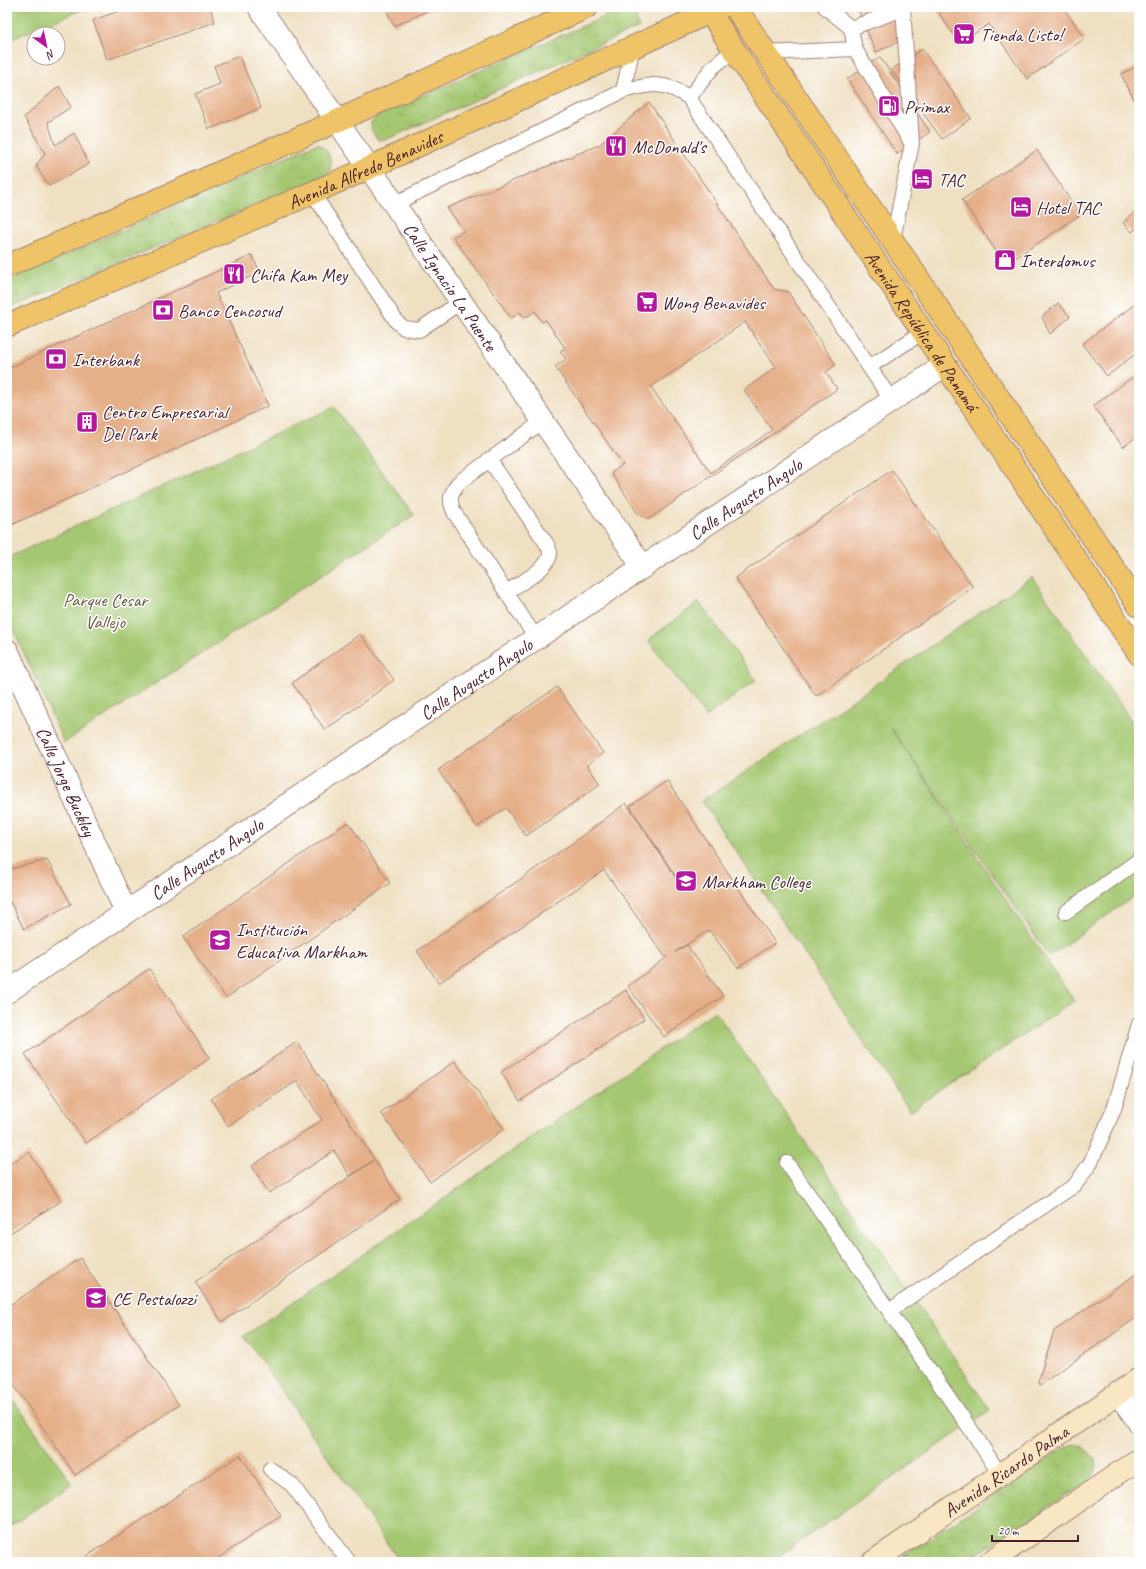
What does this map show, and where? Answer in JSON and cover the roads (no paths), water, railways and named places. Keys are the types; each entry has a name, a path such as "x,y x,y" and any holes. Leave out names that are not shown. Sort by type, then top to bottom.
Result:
{"main road":[{"path":"7,266 337,121 587,7"},
{"name":"Avenida República de Panamá","path":"736,7 1139,606"},
{"name":"Avenida República de Panamá","path":"712,9 734,50 1139,654"},
{"name":"Avenida Alfredo Benavides","path":"7,326 369,168 712,9"},
{"name":"Avenida Ricardo Palma","path":"873,1562 1139,1379"},
{"path":"990,1562 1139,1459"}],"street":[{"name":"Calle Ignacio La Puente","path":"259,7 644,567"},
{"name":"Calle Augusto Angulo","path":"7,992 945,366"},
{"name":"Calle Jorge Buckley","path":"7,650 126,912"},
{"path":"1118,1393 1139,1422"}],"lane":[{"path":"825,7 851,28 855,49 912,143"},
{"path":"851,28 903,8 912,143 893,240"},
{"path":"623,91 632,47"},
{"path":"766,53 855,49"},
{"path":"689,98 713,67 734,50"},
{"path":"394,204 623,91 643,86 664,85 677,89 689,98 892,401"},
{"path":"312,192 397,322 404,328 419,330 461,302"},
{"path":"869,367 923,332"},
{"path":"536,638 454,512 450,502 452,493 458,482 543,421"},
{"path":"490,459 544,540 550,555 548,562 541,569 506,592"},
{"path":"1066,912 1139,860"},
{"path":"889,1311 1075,1186 1091,1162 1114,1109 1139,1024"},
{"path":"786,1163 978,1440 1000,1475"},
{"path":"270,1469 292,1485 349,1562"}],"place":[{"name":"Tienda Listo!","path":"964,34"},
{"name":"Primax","path":"889,106"},
{"name":"McDonald's","path":"616,146"},
{"name":"TAC","path":"922,179"},
{"name":"Hotel TAC","path":"1021,207"},
{"name":"Interdomus","path":"1005,260"},
{"name":"Chifa Kam Mey","path":"234,274"},
{"name":"Wong Benavides","path":"647,302"},
{"name":"Banco Cencosud","path":"163,310"},
{"name":"Interbank","path":"56,359"},
{"name":"Centro Empresarial Del Park","path":"87,422"},
{"name":"Markham College","path":"686,881"},
{"name":"Institución Educativa Markham","path":"220,940"},
{"name":"CE Pestalozzi","path":"96,1298"}],"park label":[{"name":"Parque Cesar Vallejo","path":"105,610"}]}
